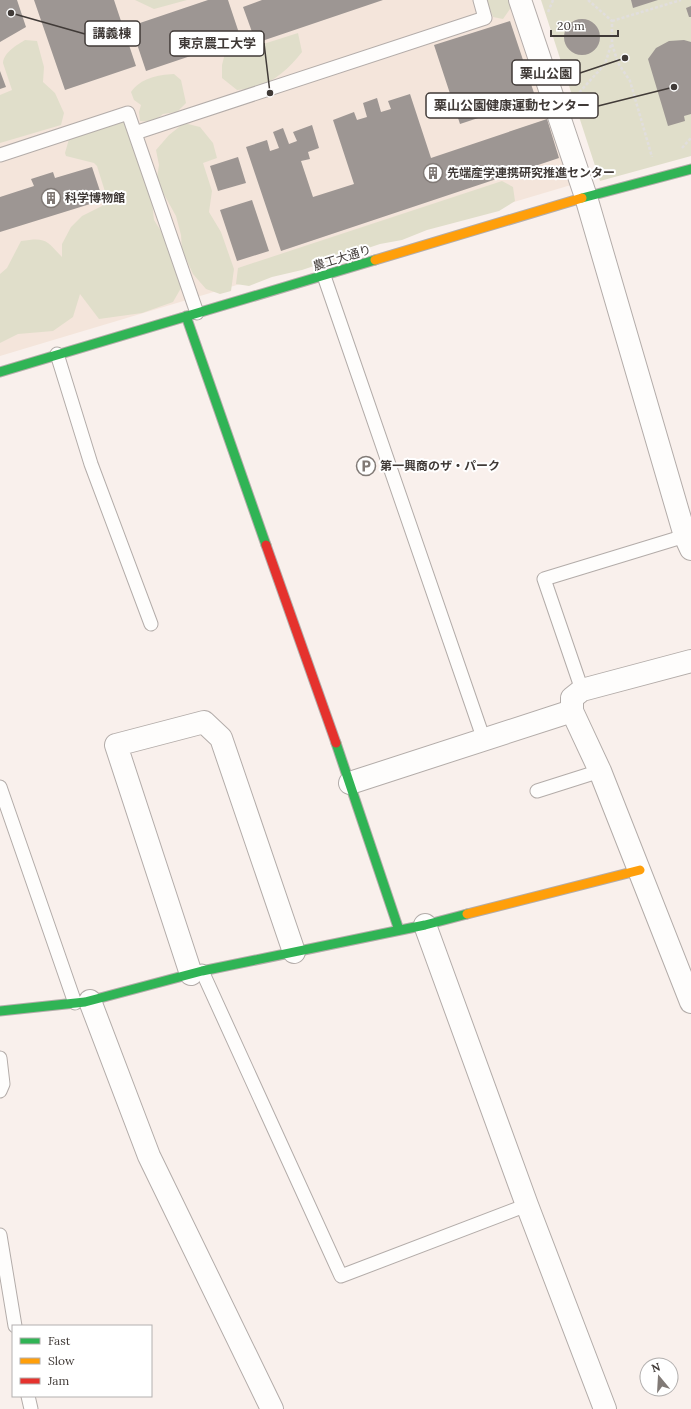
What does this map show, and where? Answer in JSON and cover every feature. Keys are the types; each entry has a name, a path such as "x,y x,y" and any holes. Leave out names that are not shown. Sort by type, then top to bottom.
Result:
{"street":[{"path":"520,0 586,197 688,542"},
{"name":"農工大通り","path":"0,372 586,197 691,169"},
{"path":"192,314 399,930"},
{"path":"691,661 582,690 572,698 572,711 600,771 691,1002"},
{"path":"350,783 572,711"},
{"path":"196,972 116,745 204,722 220,738 294,952"},
{"path":"0,1011 82,1002 196,972 425,925 640,870"},
{"path":"425,925 527,1205 605,1409"},
{"path":"82,1002 150,1156 272,1409"}],"lane":[{"path":"135,133 486,18 480,0"},
{"path":"0,155 128,113 192,314"},
{"path":"324,276 484,740"},
{"path":"57,354 91,464 151,624"},
{"path":"582,690 544,579 688,542"},
{"path":"537,791 600,771"},
{"path":"0,786 82,1002"},
{"path":"196,972 341,1276 527,1205"},
{"path":"0,1058 3,1084 0,1090"},
{"path":"0,1235 6,1306 15,1325"},
{"path":"28,1397 31,1409"}],"path":[{"path":"546,16 553,0"},
{"path":"588,0 612,21 612,44 618,63 630,81 653,158"},
{"path":"612,21 681,0"},
{"path":"573,100 605,64 612,44"}],"shaded area":[{"path":"0,0 509,0 571,185 0,356"},
{"path":"135,0 187,0 154,9"},
{"path":"486,0 511,0 512,6 503,19 493,17"},
{"path":"541,0 691,0 691,156 600,181"},
{"path":"298,33 302,52 293,63 269,82 254,89 237,90 222,78 222,65 225,53 233,47 249,42 254,47"},
{"path":"25,40 37,41 44,67 43,82 55,93 64,113 61,125 0,143 0,95 12,90 3,63 6,55 11,49"},
{"path":"174,74 181,80 186,103 177,112 163,114 153,122 140,121 139,112 141,105 134,100 131,92 145,80 162,75"},
{"path":"124,121 152,201 154,220 164,236 181,288 173,302 142,313 99,319 80,294 73,317 53,331 18,334 0,343 0,274 7,268 21,241 36,239 45,241 49,243 62,257 62,244 71,227 82,216 102,206 107,198 97,166 94,163 66,156 65,153 69,139"},
{"path":"184,123 200,127 213,143 217,158 203,163 212,191 209,212 221,232 234,269 231,291 220,294 206,289 193,274 182,250 181,235 176,216 161,189 157,177 159,165 156,150 169,135"},
{"path":"502,181 513,187 515,201 499,211 427,230 402,240 380,244 302,270 272,277 249,286 236,284 238,268"}],"building":[{"path":"0,0 17,0 26,27 0,42"},
{"path":"34,0 114,0 136,66 65,90"},
{"path":"208,0 228,0 241,39 146,71 131,26"},
{"path":"262,0 383,0 256,43 243,7"},
{"path":"631,0 658,0 633,8"},
{"path":"691,6 691,17 689,17 686,8"},
{"path":"586,19 595,24 599,30 599,44 595,50 586,55 578,55 569,50 565,44 564,33 569,24 575,20"},
{"path":"510,21 536,99 460,124 434,45"},
{"path":"684,40 691,42 691,114 684,116 685,121 668,126 648,59 656,48 669,41"},
{"path":"0,71 6,87 0,89"},
{"name":"先端産学連携研究推進センター","path":"410,94 431,158 547,119 559,158 281,251 246,147 267,140 270,151 279,148 273,132 283,128 289,144 297,141 293,132 312,125 319,148 308,152 310,159 301,161 313,197 354,184 333,120 354,112 357,120 367,117 363,103 377,98 381,112 391,109 388,101"},
{"path":"238,157 246,183 218,191 210,166"},
{"name":"科学博物館","path":"92,167 103,200 0,232 0,197 34,186 31,179 53,172 55,178"},
{"path":"252,200 269,251 237,261 220,210"}],"traffic: fast":[{"path":"582,198 691,169"},
{"path":"0,372 375,260"},
{"path":"186,316 266,545"},
{"path":"336,743 399,930"},
{"path":"0,1011 85,1002 202,971 425,925 467,914"}],"traffic: slow":[{"path":"375,260 582,198"},
{"path":"467,914 640,870"}],"traffic: jam":[{"path":"266,545 336,743"}],"place":[{"name":"講義棟","path":"11,13"},
{"name":"栗山公園","path":"625,58"},
{"name":"栗山公園健康運動センター","path":"674,87"},
{"name":"東京農工大学","path":"270,93"},
{"name":"先端産学連携研究推進センター","path":"433,173"},
{"name":"科学博物館","path":"51,198"},
{"name":"第一興商のザ・パーク","path":"366,466"}]}
